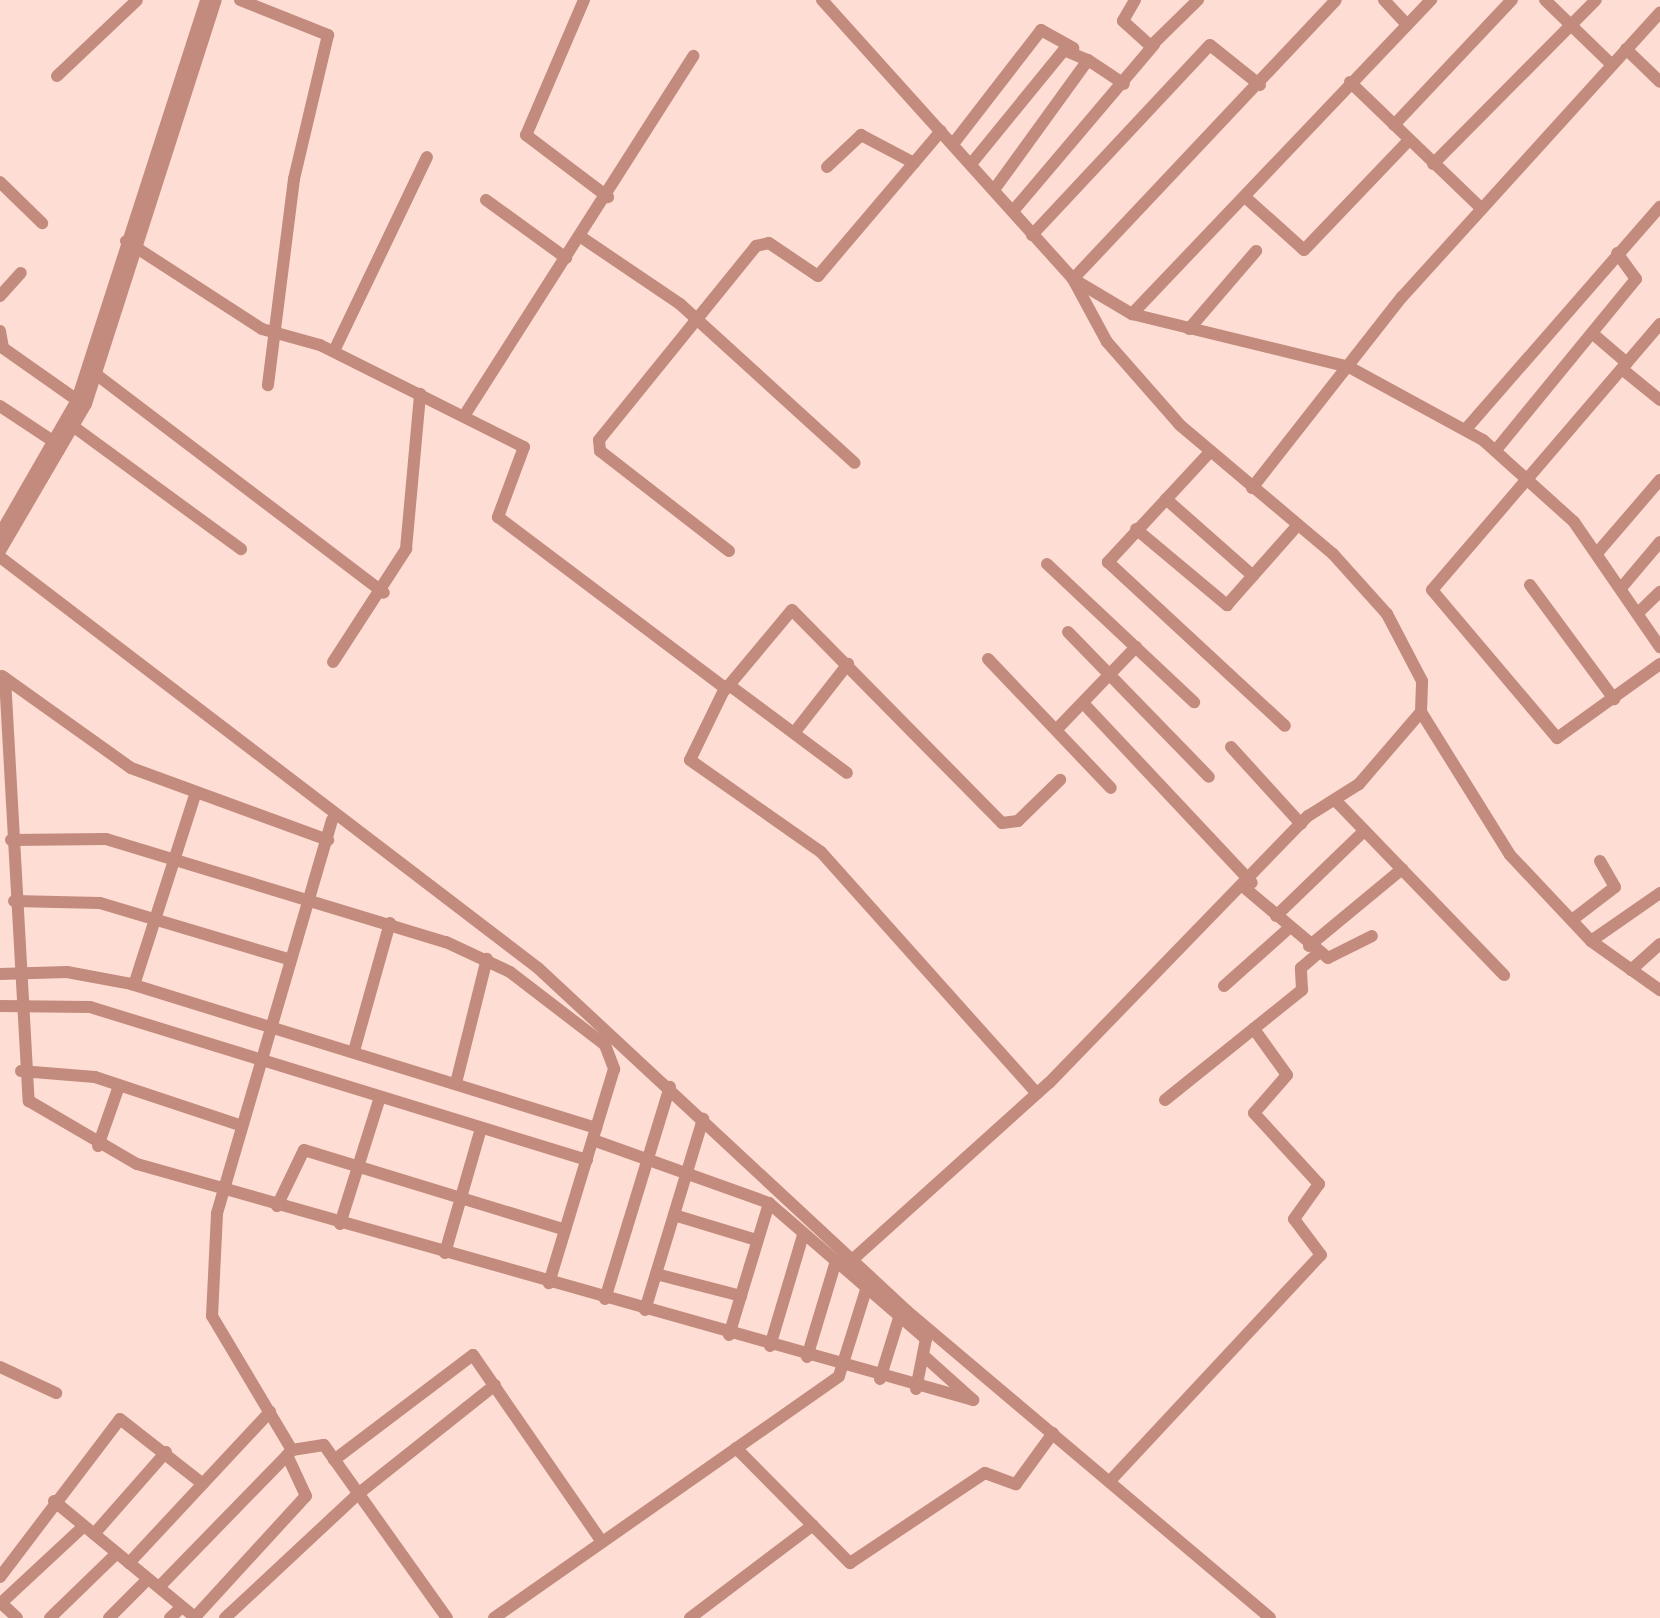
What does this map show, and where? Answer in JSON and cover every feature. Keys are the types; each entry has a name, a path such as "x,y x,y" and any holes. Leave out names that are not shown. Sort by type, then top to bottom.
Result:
{"street":[{"path":"57,76 137,0"},
{"path":"206,0 130,244 97,375 0,554 508,944 670,1087 870,1278 1270,1618"},
{"path":"0,534 56,443 72,425 130,244 216,0"},
{"path":"240,0 328,35 297,161 268,385"},
{"path":"584,0 526,134 608,197"},
{"path":"822,0 1072,279 1107,342 1210,452 1346,565 1400,634 1422,681 1420,712 1503,846 1592,942 1660,990"},
{"path":"1135,0 1123,22 1154,45"},
{"path":"1013,211 1154,45 1198,0"},
{"path":"1072,279 1260,85 1336,0"},
{"path":"1384,0 1408,24"},
{"path":"1132,314 1431,0"},
{"path":"1394,125 1512,0"},
{"path":"1545,0 1612,65"},
{"path":"1433,164 1596,0"},
{"path":"1252,488 1481,208 1660,12"},
{"path":"953,144 1041,30 1124,84"},
{"path":"1032,235 1210,46 1260,85"},
{"path":"972,164 1073,48"},
{"path":"1626,49 1660,82"},
{"path":"464,416 608,197 693,56"},
{"path":"994,190 1088,60"},
{"path":"1350,82 1481,208"},
{"path":"729,550 597,446 763,242 818,276 941,131"},
{"path":"826,166 861,135 914,163"},
{"path":"1244,197 1304,250 1410,140"},
{"path":"334,352 427,156"},
{"path":"1,186 42,223"},
{"path":"486,200 566,258"},
{"path":"1466,429 1617,253 1658,212"},
{"path":"581,236 697,320 855,463"},
{"path":"130,244 272,334 334,352 526,449 498,517 847,773"},
{"path":"1189,330 1256,251"},
{"path":"1496,450 1637,277 1617,253"},
{"path":"0,296 21,273"},
{"path":"1072,279 1132,314 1349,367 1466,429 1530,476 1598,552 1660,647"},
{"path":"0,331 2,348 78,400"},
{"path":"1592,333 1660,400"},
{"path":"1657,334 1624,366 1432,593 1557,738 1660,664"},
{"path":"97,375 384,593"},
{"path":"333,662 384,593 409,539 420,394"},
{"path":"0,406 56,443"},
{"path":"72,425 241,549"},
{"path":"1210,452 1108,562 1284,726"},
{"path":"1598,552 1660,480"},
{"path":"1166,498 1254,576"},
{"path":"1136,529 1224,605 1297,526"},
{"path":"1622,587 1660,542"},
{"path":"1047,564 1194,702"},
{"path":"1530,585 1614,699"},
{"path":"1638,612 1660,592"},
{"path":"1037,1094 821,852 690,760 727,688 788,610 848,664 1005,825 1060,780"},
{"path":"1068,632 1208,778"},
{"path":"1057,729 1136,648"},
{"path":"988,658 1111,788"},
{"path":"794,734 848,664"},
{"path":"2,676 109,755 195,796 328,840"},
{"path":"2,676 21,1071 29,1101 98,1146 223,1191 880,1379 973,1400 925,1357"},
{"path":"1084,704 1276,916 1313,950 1336,958 1372,936"},
{"path":"851,1261 1037,1094 1249,886 1301,824 1336,801 1420,712"},
{"path":"1231,747 1301,824"},
{"path":"134,985 195,796"},
{"path":"1336,801 1360,836 1402,869 1504,975"},
{"path":"54,1502 195,1618 306,1496 270,1412 212,1316 223,1191 332,820"},
{"path":"1276,916 1360,836"},
{"path":"11,840 90,838 176,859 390,923 487,959 610,1051 614,1069 549,1283"},
{"path":"1572,920 1615,887 1600,861"},
{"path":"1165,1100 1302,990 1301,968 1313,950 1402,869"},
{"path":"1592,942 1660,893"},
{"path":"14,901 92,901 290,960"},
{"path":"354,1051 390,923"},
{"path":"1224,986 1289,928"},
{"path":"1631,970 1660,944"},
{"path":"456,1083 487,959"},
{"path":"0,974 134,985 271,1025 456,1083 768,1202 865,1292 928,1341 916,1388"},
{"path":"0,1006 90,1007 586,1160"},
{"path":"1110,1482 1321,1256 1294,1219 1319,1184 1254,1113 1287,1073 1254,1029"},
{"path":"21,1071 119,1086 242,1126"},
{"path":"98,1146 119,1086"},
{"path":"605,1299 670,1087"},
{"path":"340,1224 380,1097"},
{"path":"645,1310 703,1119"},
{"path":"445,1253 481,1128"},
{"path":"277,1206 301,1150 565,1230"},
{"path":"729,1335 768,1202"},
{"path":"674,1214 758,1240"},
{"path":"770,1346 803,1235"},
{"path":"807,1357 835,1264"},
{"path":"656,1274 741,1296"},
{"path":"494,1618 844,1368 870,1278"},
{"path":"880,1379 899,1318"},
{"path":"334,1460 468,1356 495,1385 602,1542"},
{"path":"0,1367 56,1393"},
{"path":"225,1618 358,1494 495,1385"},
{"path":"129,1563 270,1412"},
{"path":"0,1577 120,1419 203,1484"},
{"path":"736,1448 853,1562 985,1474 1014,1486 1053,1433"},
{"path":"109,1618 153,1583 290,1452 321,1443 447,1618"},
{"path":"17,1618 1,1603 89,1530 166,1452"},
{"path":"690,1618 813,1526"},
{"path":"50,1618 117,1553"},
{"path":"170,1618 182,1606"}]}
